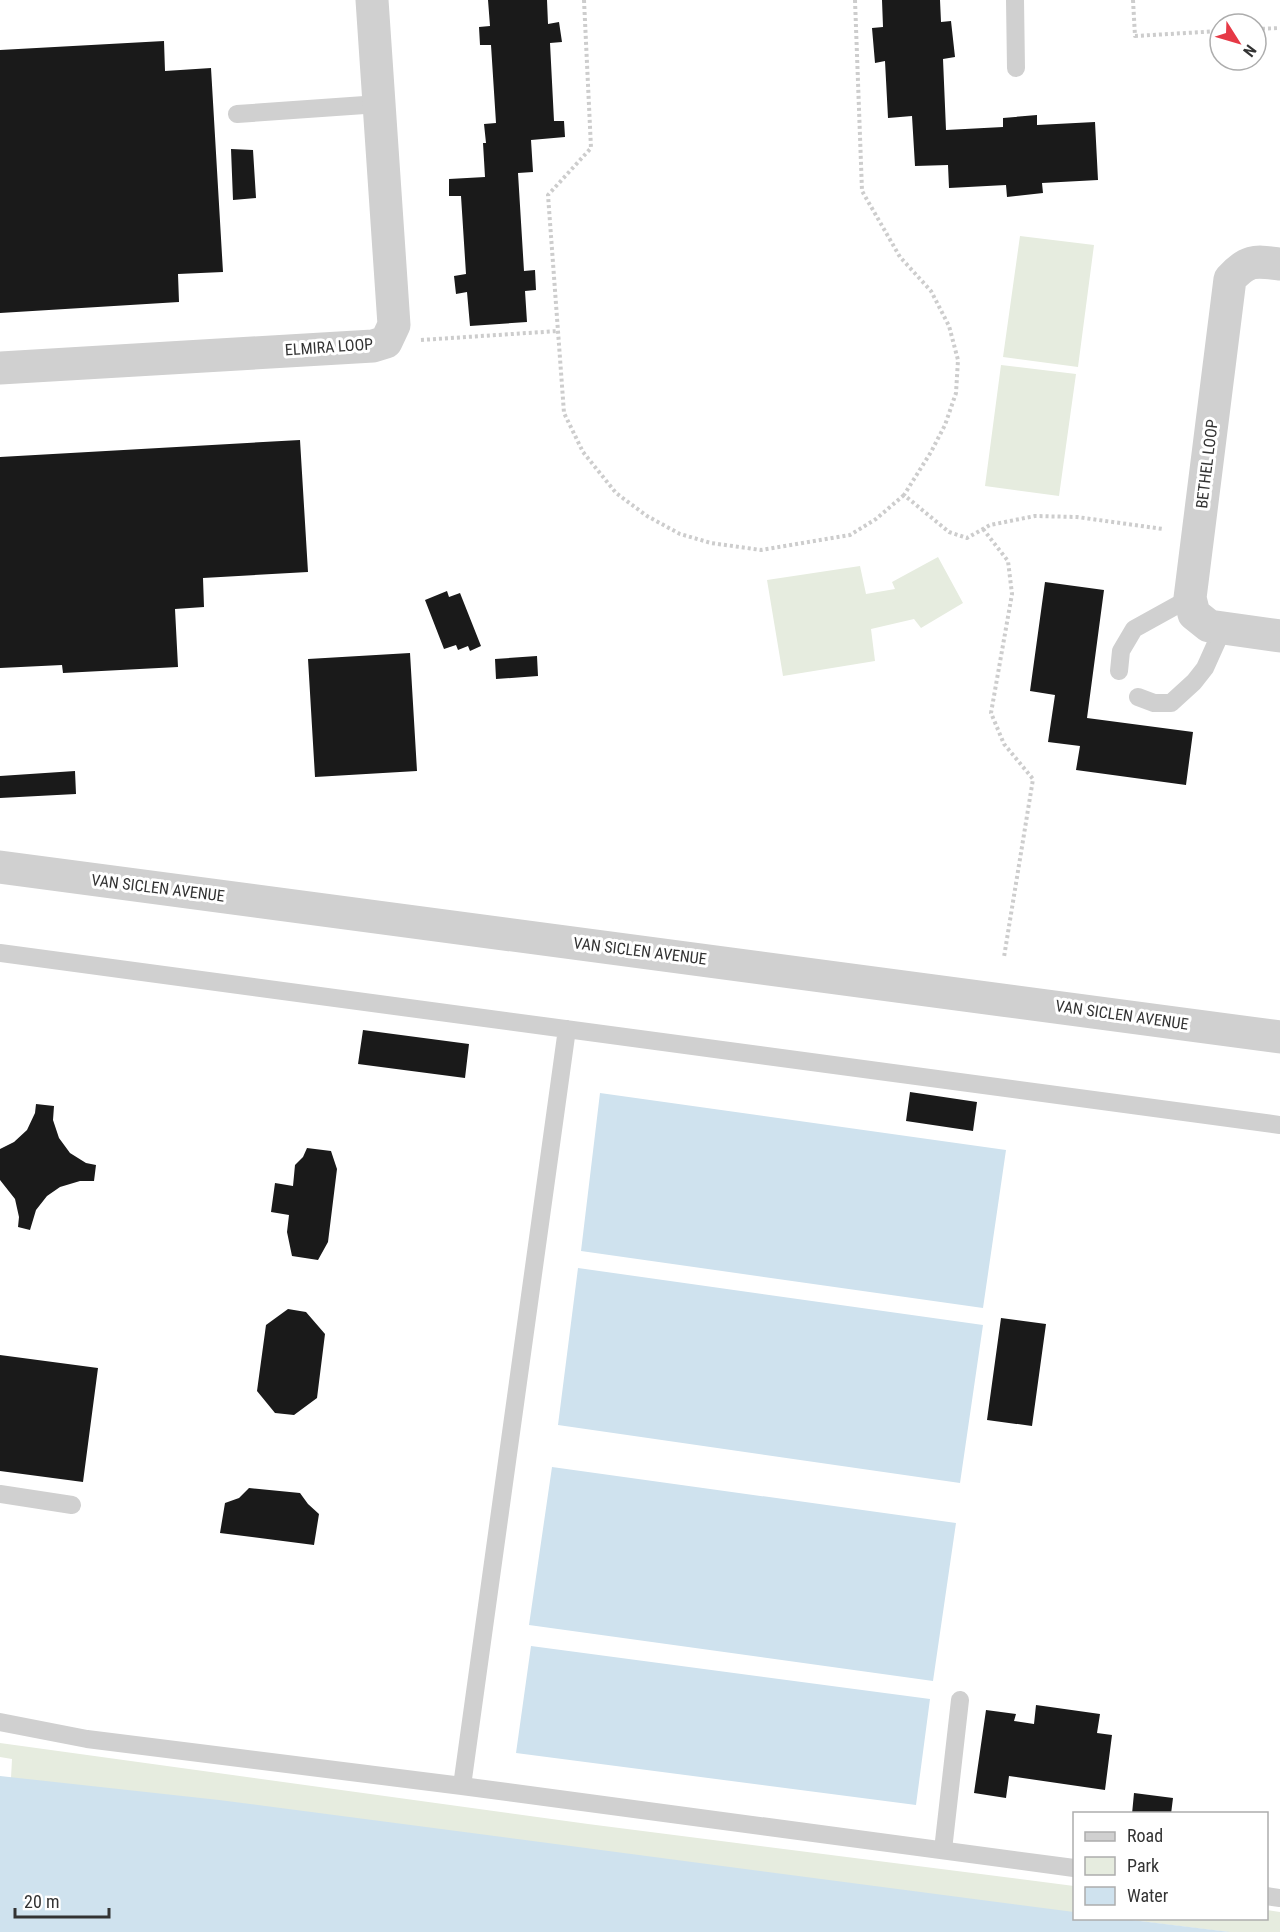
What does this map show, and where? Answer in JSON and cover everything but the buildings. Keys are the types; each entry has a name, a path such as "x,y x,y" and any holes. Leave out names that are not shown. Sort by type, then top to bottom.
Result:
{"street":[{"name":"ELMIRA LOOP","path":"0,368 373,346 386,342 394,324 372,0"},
{"name":"BETHEL LOOP","path":"1190,598 1230,279 1242,265 1257,261 1280,264"},
{"path":"1190,598 1194,614 1209,626 1280,636"},
{"name":"VAN SICLEN AVENUE","path":"0,867 1280,1036"}],"lane":[{"path":"1015,0 1016,68"},
{"path":"237,114 379,104"},
{"path":"1119,670 1121,651 1134,629 1190,598"},
{"path":"1138,697 1154,704 1171,703 1194,682 1205,668 1223,628"},
{"path":"0,953 1280,1125"},
{"path":"462,1786 567,1029"},
{"path":"0,1494 72,1505"},
{"path":"943,1850 960,1700"},
{"path":"0,1722 87,1739 462,1786 1073,1868"}],"path":[{"path":"584,0 591,148 548,195 564,413 583,452 616,493 647,516 680,534 711,543 761,550 850,535 876,519 904,495 945,425 956,393 958,360 948,326 931,291 900,257 862,191 855,0"},
{"path":"1133,0 1135,36 1208,32"},
{"path":"386,342 558,331"},
{"path":"904,495 949,532 967,538 990,525 1035,516 1077,517 1163,529"},
{"path":"983,529 1008,561 1012,594 991,713 1004,744 1034,780 1004,957"}],"green space":[{"path":"1020,236 1094,245 1078,367 1003,357"},
{"path":"1001,365 1076,374 1059,496 985,486"},
{"path":"938,557 963,603 921,628 914,619 871,629 875,661 783,676 767,580 860,566 866,594 895,589 892,582"},
{"path":"0,1743 588,1824 1073,1886 1073,1913 11,1778 12,1759 0,1757"},
{"path":"1268,1910 1280,1912 1280,1932 1228,1932 1130,1920 1268,1920"}],"water":[{"path":"600,1093 1006,1150 983,1308 581,1251"},
{"path":"578,1268 983,1325 960,1483 558,1425"},
{"path":"552,1467 956,1523 933,1681 529,1625"},
{"path":"531,1646 930,1699 916,1805 516,1753"},
{"path":"0,1776 219,1800 1073,1912 1073,1920 1132,1920 1230,1932 0,1932"}]}
